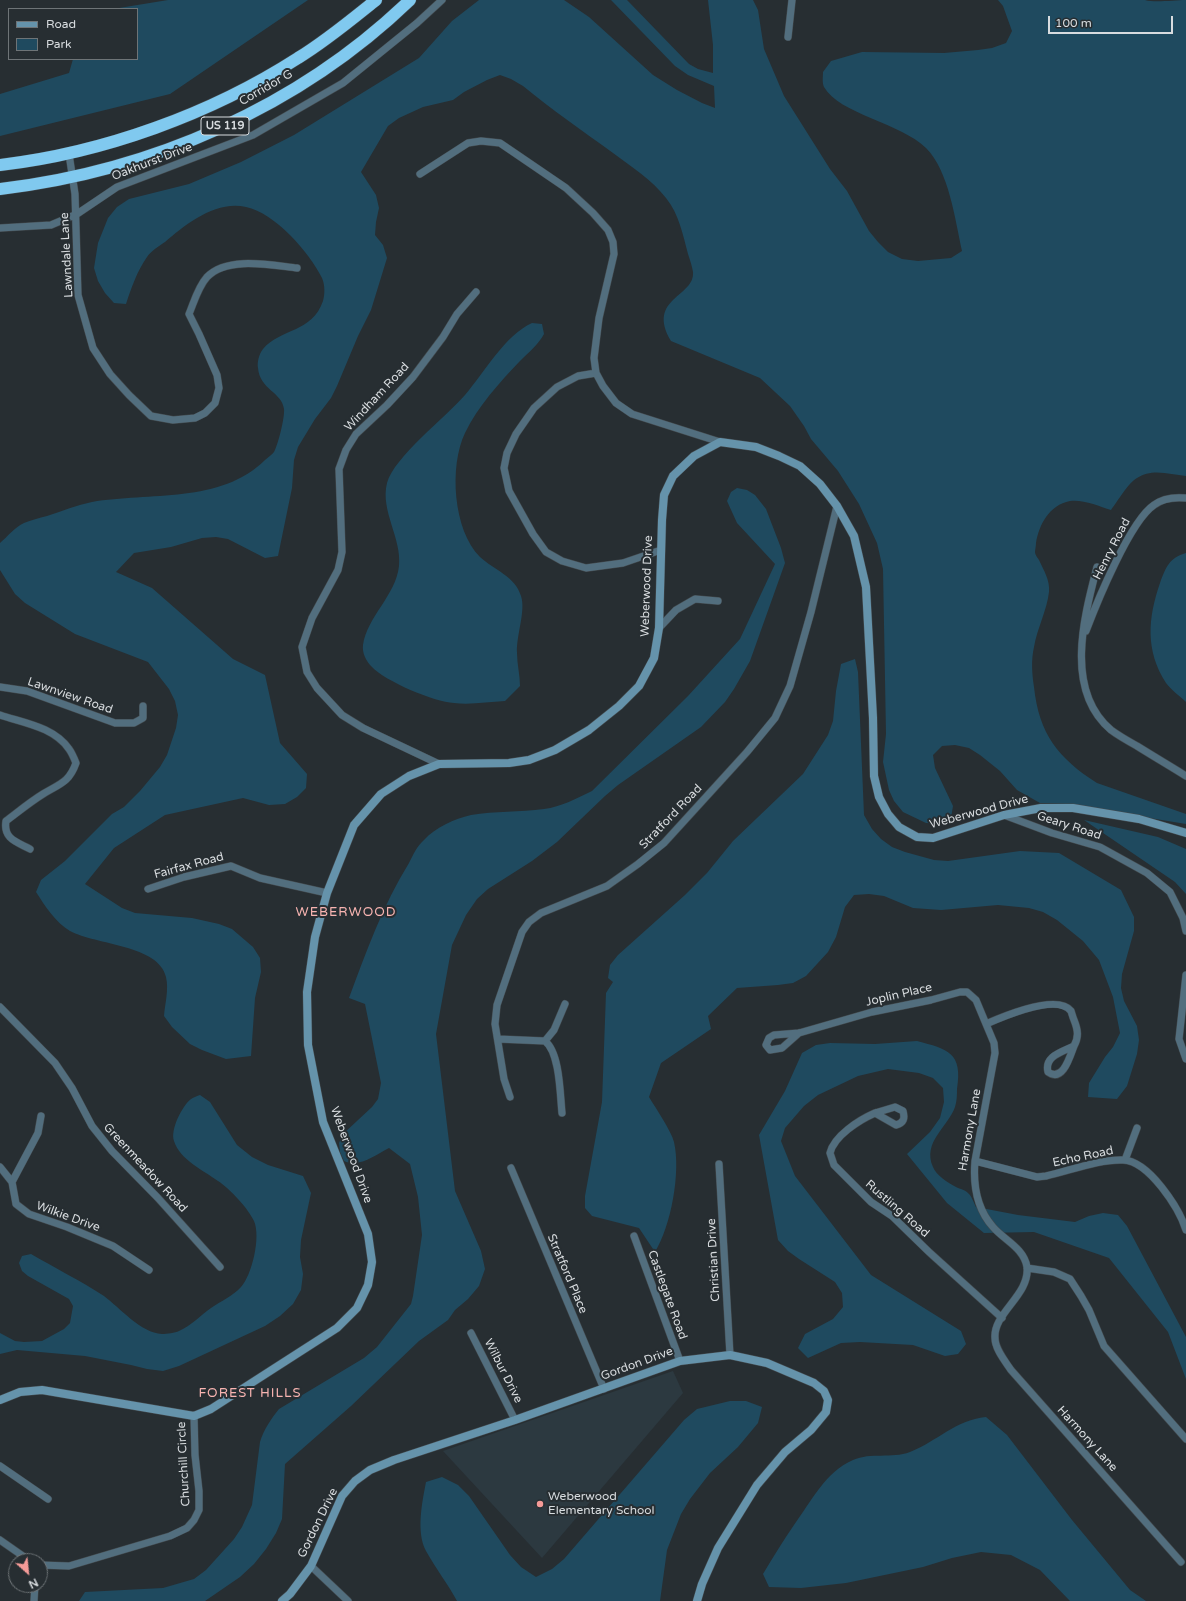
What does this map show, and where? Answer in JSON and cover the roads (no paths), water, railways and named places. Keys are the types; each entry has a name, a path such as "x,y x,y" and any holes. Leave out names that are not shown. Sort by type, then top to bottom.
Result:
{"highway":[{"name":"Corridor G","path":"69,154 125,138 219,102 298,59 337,32 376,0"},
{"name":"Corridor G","path":"0,189 35,185 125,164 209,133 271,103 338,60 398,12 410,0"},
{"name":"US 119","path":"0,165 69,154"}],"street":[{"name":"Oakhurst Drive","path":"0,228 51,225 77,214 117,187 253,135 343,83 417,23 442,0"},
{"path":"788,37 792,0"},
{"path":"420,174 468,143 481,141 500,143 566,188 593,213 608,230 613,242 614,254 599,318 594,358 596,373 616,403 632,414 720,442"},
{"name":"Lawndale Lane","path":"69,154 77,214 78,295 93,348 110,374 151,416 173,420 195,418 205,413 215,403 220,388 200,334 189,314 198,291 207,277 227,265 256,264 297,268"},
{"name":"Windham Road","path":"440,764 363,728 342,715 317,688 307,672 302,647 312,618 338,570 342,552 339,470 346,450 356,434 413,378 443,337 457,314 476,292"},
{"path":"596,373 578,376 557,387 534,408 516,434 507,453 504,468 509,491 533,534 546,552 562,561 586,568 623,563 661,550"},
{"name":"Weberwood Drive","path":"194,1416 211,1409 337,1328 357,1308 368,1285 372,1262 368,1234 323,1122 308,1045 307,992 315,937 327,893 354,825 381,794 409,776 440,764 509,763 529,760 555,750 589,730 619,706 639,686 654,658 659,628 664,495 673,476 694,456 720,442 756,447 800,466 820,484 837,506 854,536 866,587 873,718 874,776 879,796 888,814 899,827 917,837 933,838 1004,815 1041,808 1073,808 1140,819 1186,833"},
{"name":"Henry Road","path":"1083,638 1091,617 1119,557 1144,514 1155,504 1167,498 1186,498"},
{"name":"Stratford Road","path":"510,1097 504,1079 495,1024 497,1005 522,932 529,922 541,913 607,886 664,843 747,752 775,718 790,686 837,506"},
{"path":"1097,567 1087,603 1081,664 1083,682 1088,698 1100,717 1111,730 1186,776"},
{"path":"659,628 676,610 695,599 718,601"},
{"name":"Lawnview Road","path":"0,687 27,691 115,723 134,723 143,718 143,706"},
{"path":"0,715 40,728 57,736 69,749 76,763 73,771 61,785 44,794 6,821 5,829 8,836 30,849"},
{"name":"Geary Road","path":"1004,815 1052,833 1100,847 1147,873 1170,892 1183,918 1186,931"},
{"name":"Fairfax Road","path":"148,889 184,877 231,866 260,878 327,893"},
{"path":"1186,975 1179,1039 1186,1059"},
{"name":"Joplin Place","path":"799,1033 872,1012 931,1000 960,992 967,992 976,1000 986,1024"},
{"path":"545,1041 554,1030 566,1004"},
{"path":"986,1024 1007,1014 1024,1009 1052,1004 1061,1006 1071,1011 1075,1023 1078,1035 1074,1046"},
{"name":"Greenmeadow Road","path":"0,1007 55,1063 72,1088 92,1126 112,1151 158,1198 220,1266"},
{"name":"Harmony Lane","path":"986,1024 994,1043 995,1053 973,1178 976,1192 986,1217 992,1226 1018,1249 1024,1257 1027,1268 1022,1288 1002,1318 994,1337 997,1346 1011,1370 1181,1562"},
{"path":"498,1040 545,1041 550,1045 555,1058 562,1113"},
{"name":"Rustling Road","path":"875,1113 858,1122 834,1143 830,1153 834,1165 871,1202 892,1216 929,1252 1002,1318"},
{"path":"12,1182 38,1134 41,1116"},
{"path":"1125,1160 1137,1128"},
{"name":"Echo Road","path":"975,1161 1037,1177 1108,1161 1125,1160 1141,1167 1151,1175 1166,1193 1182,1218 1186,1230"},
{"name":"Christian Drive","path":"719,1164 730,1355"},
{"name":"Wilkie Drive","path":"0,1167 12,1182 16,1204 28,1214 68,1227 113,1246 150,1270"},
{"name":"Stratford Place","path":"511,1168 604,1389"},
{"name":"Castlegate Road","path":"634,1236 680,1361"},
{"path":"1027,1268 1054,1272 1070,1280 1089,1310 1104,1346 1186,1439"},
{"name":"Wilbur Drive","path":"471,1333 515,1420"},
{"name":"Gordon Drive","path":"282,1601 290,1594 311,1566 342,1496 355,1481 370,1470 394,1460 515,1420 680,1361 730,1355 767,1363 814,1383 824,1391 828,1400 826,1412 811,1430 785,1452 757,1485 718,1548 702,1584 697,1601"},
{"name":"Churchill Circle","path":"0,1400 20,1392 42,1390 194,1416 199,1510 194,1520 187,1528 170,1536 69,1566 48,1565"},
{"path":"0,1466 48,1499"},
{"path":"0,1540 19,1553"},
{"path":"311,1566 348,1601"}],"place":[{"name":"Weberwood Elementary School","path":"540,1504"}],"district":[{"name":"WEBERWOOD","path":"346,913"},
{"name":"FOREST HILLS","path":"250,1394"}]}
